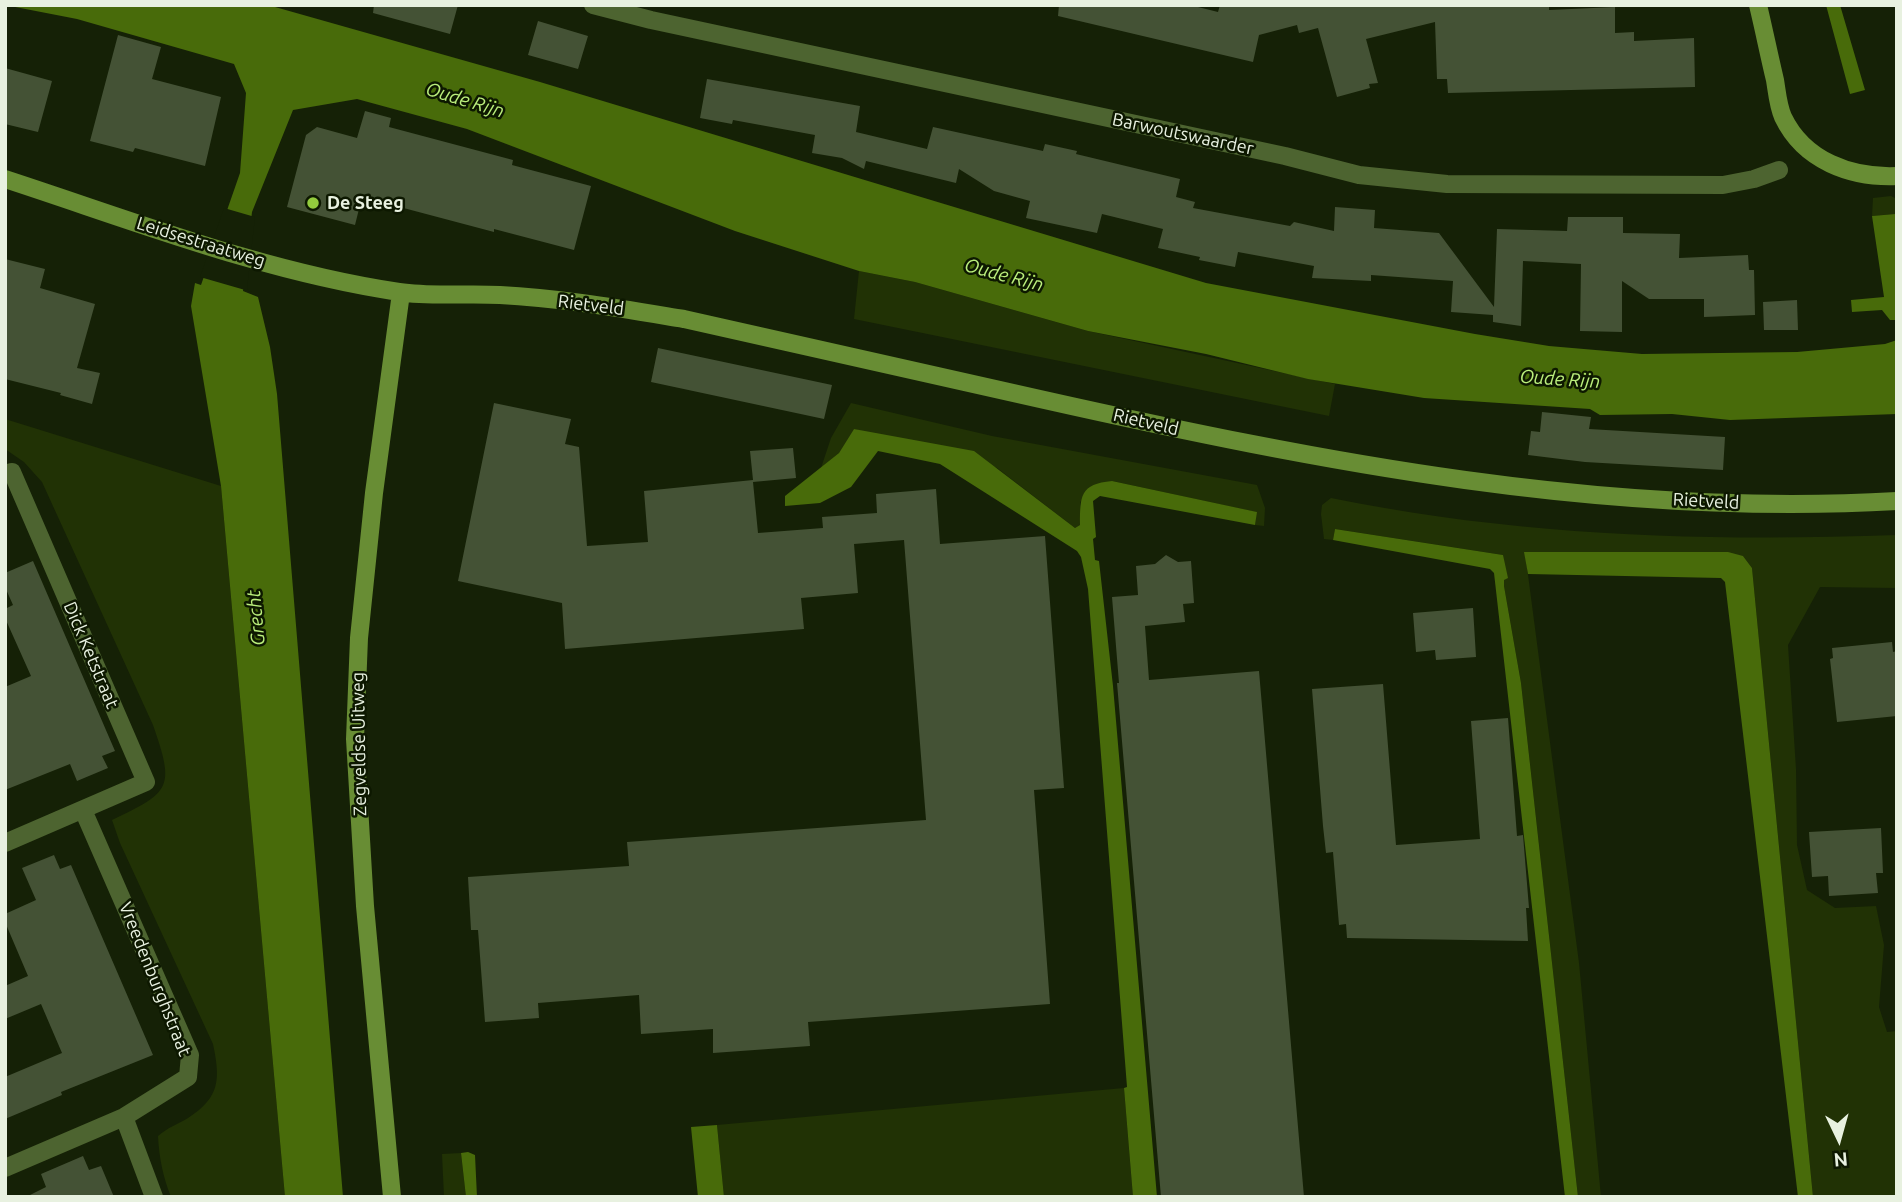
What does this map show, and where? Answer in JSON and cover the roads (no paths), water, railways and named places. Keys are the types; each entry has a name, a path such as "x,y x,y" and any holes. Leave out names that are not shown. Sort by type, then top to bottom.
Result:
{"main road":[{"path":"1758,5 1782,115 1794,134 1809,150 1836,167 1878,177 1897,176"},
{"name":"Leidsestraatweg","path":"5,179 261,261 401,293"},
{"name":"Rietveld","path":"401,293 500,295 632,310 684,319 1224,440 1506,487 1712,503 1841,505 1897,501"},
{"name":"Zegveldse Uitweg","path":"392,1197 365,906 355,739 359,638 374,493 401,293"}],"street":[{"name":"Barwoutswaarder","path":"593,5 651,20 1285,156 1359,175 1447,184 1651,187 1723,186 1779,170"},
{"name":"Dick Ketstraat","path":"5,474 12,472 146,782 83,810"},
{"path":"5,843 83,810"},
{"name":"Vreedenburghstraat","path":"5,1168 124,1117 188,1077 190,1055 83,810"},
{"path":"124,1117 154,1197"}],"water":[{"path":"5,5 268,5 540,82 1206,283 1475,334 1549,346 1642,354 1797,352 1885,344 1897,340 1897,414 1730,420 1672,414 1600,415 1590,409 1424,398 1308,379 1206,354 1088,331 915,282 859,271 735,231 467,129 357,99 293,110 252,212 243,291 258,297 270,347 277,394 343,1197 285,1197 221,486 191,306 195,283 201,285 240,173 246,93 234,64 77,19"},
{"path":"1826,5 1840,5 1865,90 1850,94"},
{"path":"1895,214 1897,329 1895,320 1890,320 1882,310 1852,312 1851,300 1884,297 1872,216"},
{"path":"854,429 974,451 1075,528 1080,525 1080,506 1084,493 1093,485 1112,481 1257,512 1255,525 1100,496 1093,501 1096,537 1093,539 1095,560 1099,561 1113,686 1157,1197 1133,1197 1124,1088 1127,1087 1088,589 1081,557 1077,551 940,464 878,451 851,487 820,503 785,506 785,496 839,453"},
{"path":"1335,529 1503,555 1508,578 1504,580 1504,586 1521,683 1578,1197 1565,1197 1494,573 1490,569 1333,540"},
{"path":"1524,552 1728,552 1743,556 1752,568 1813,1197 1798,1197 1725,582 1721,578 1528,574"},
{"path":"717,1125 724,1197 698,1197 691,1127"},
{"path":"461,1153 475,1155 477,1197 466,1197"}],"place":[{"name":"De Steeg","path":"313,203"}],"water label":[{"name":"Oude Rijn","path":"465,100"},
{"name":"Oude Rijn","path":"1004,275"},
{"name":"Oude Rijn","path":"1560,379"},
{"name":"Grecht","path":"256,618"}]}
